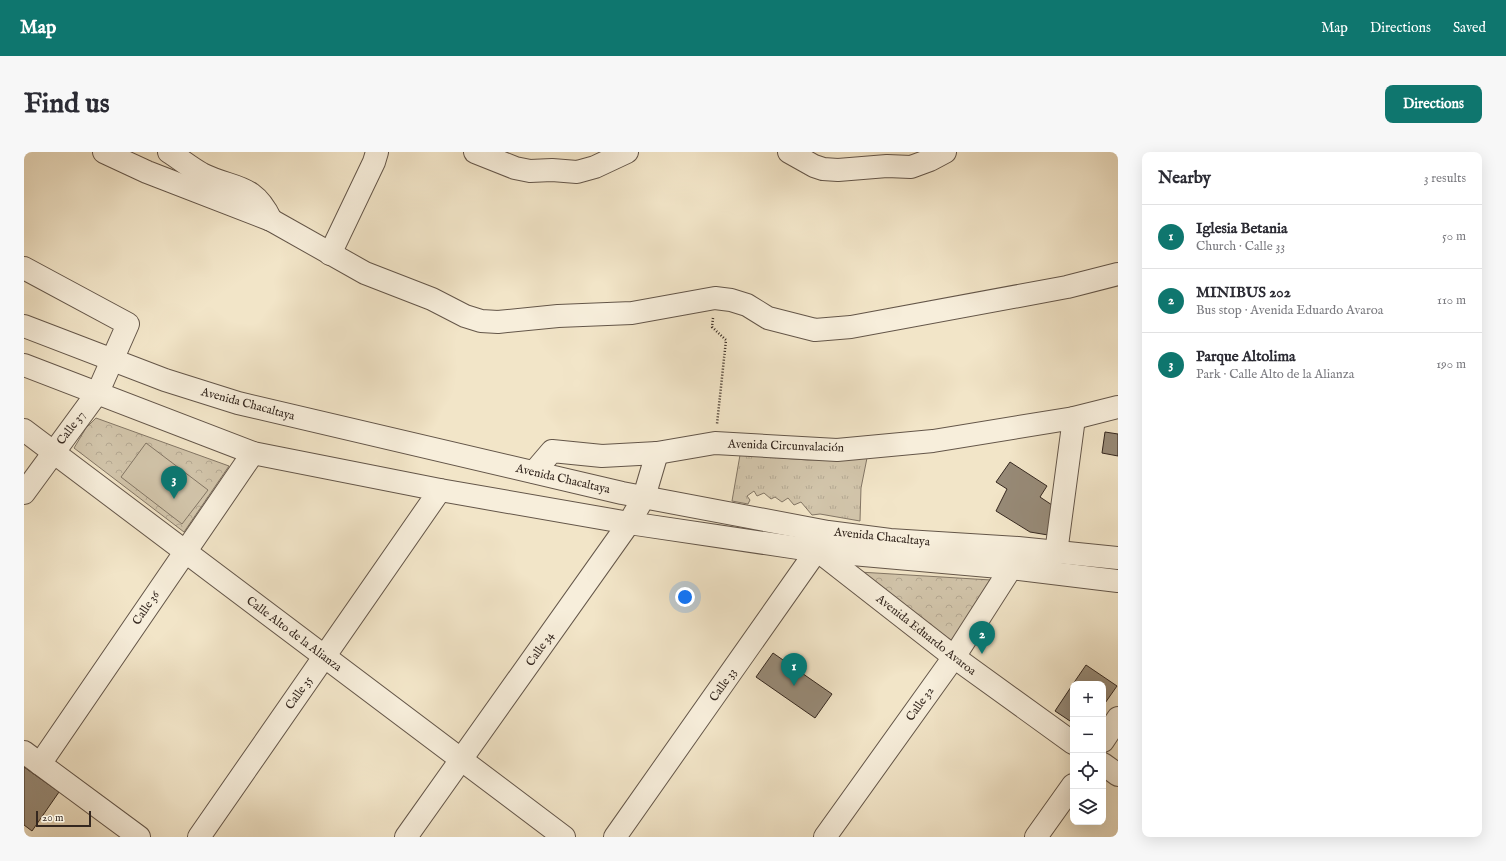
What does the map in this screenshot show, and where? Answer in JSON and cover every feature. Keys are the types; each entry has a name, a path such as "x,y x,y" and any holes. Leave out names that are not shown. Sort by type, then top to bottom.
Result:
{"street":[{"path":"104,152 147,172 271,220 365,273 432,299 465,316 481,321 498,322 596,314 632,313 715,298 731,300 747,305 768,318 815,330 851,327 1067,287 1118,274"},
{"path":"169,152 202,174 230,183 252,193 260,201 271,220"},
{"path":"330,254 374,162 377,152"},
{"path":"475,152 522,170 577,172 595,167 627,152"},
{"path":"789,152 814,166 823,169 838,170 911,166 930,160 945,152"},
{"name":"Calle 37","path":"24,268 128,324 98,392 24,494"},
{"name":"Avenida Chacaltaya","path":"24,326 112,360 238,404 644,497 782,524 890,540 1018,548 1118,558"},
{"path":"24,365 98,392 253,453 440,490 629,524 818,551 1010,568 1118,580"},
{"name":"Avenida Circunvalación","path":"534,472 552,451 602,456 657,453 715,443 837,450 933,441 1074,418 1118,407"},
{"path":"1056,553 1074,418"},
{"name":"Calle Alto de la Alianza","path":"24,430 564,837"},
{"name":"Calle 36","path":"32,758 184,552 253,453"},
{"name":"Calle 34","path":"406,837 629,524 644,497 657,453"},
{"name":"Calle 35","path":"199,837 440,490"},
{"name":"Avenida Eduardo Avaroa","path":"782,524 954,657 1070,741"},
{"name":"Calle 33","path":"615,837 818,551 828,532"},
{"name":"Calle 32","path":"825,837 954,657 1010,568"},
{"path":"1106,736 1118,718"},
{"path":"32,758 139,837"},
{"path":"1106,766 1118,775"},
{"path":"1036,837 1070,788"}],"path":[{"path":"715,298 712,327 726,340 715,443"}],"green space":[{"path":"96,418 229,466 184,532 74,448 86,428"},
{"path":"146,443 208,490 182,524 121,477"},
{"path":"740,455 808,460 867,458 861,488 860,521 820,514 812,515 801,502 794,505 788,498 782,502 775,497 771,499 764,493 757,496 754,491 747,496 750,500 748,504 732,501"},
{"path":"859,572 991,580 952,641"}],"building":[{"path":"1105,432 1118,434 1118,456 1102,453"},
{"path":"1010,462 1047,486 1040,497 1058,509 1054,536 1030,532 996,511 1007,489 996,482"},
{"path":"773,653 832,694 815,718 756,677"},
{"path":"1086,665 1117,686 1106,702 1106,681 1075,681"},
{"path":"1070,688 1070,721 1055,711"},
{"path":"24,767 59,792 32,831 24,825"}],"place":[{"name":"Parque Altolima","path":"174,499"},
{"name":"MINIBUS 202","path":"982,654"},
{"name":"Iglesia Betania","path":"794,686"}]}
